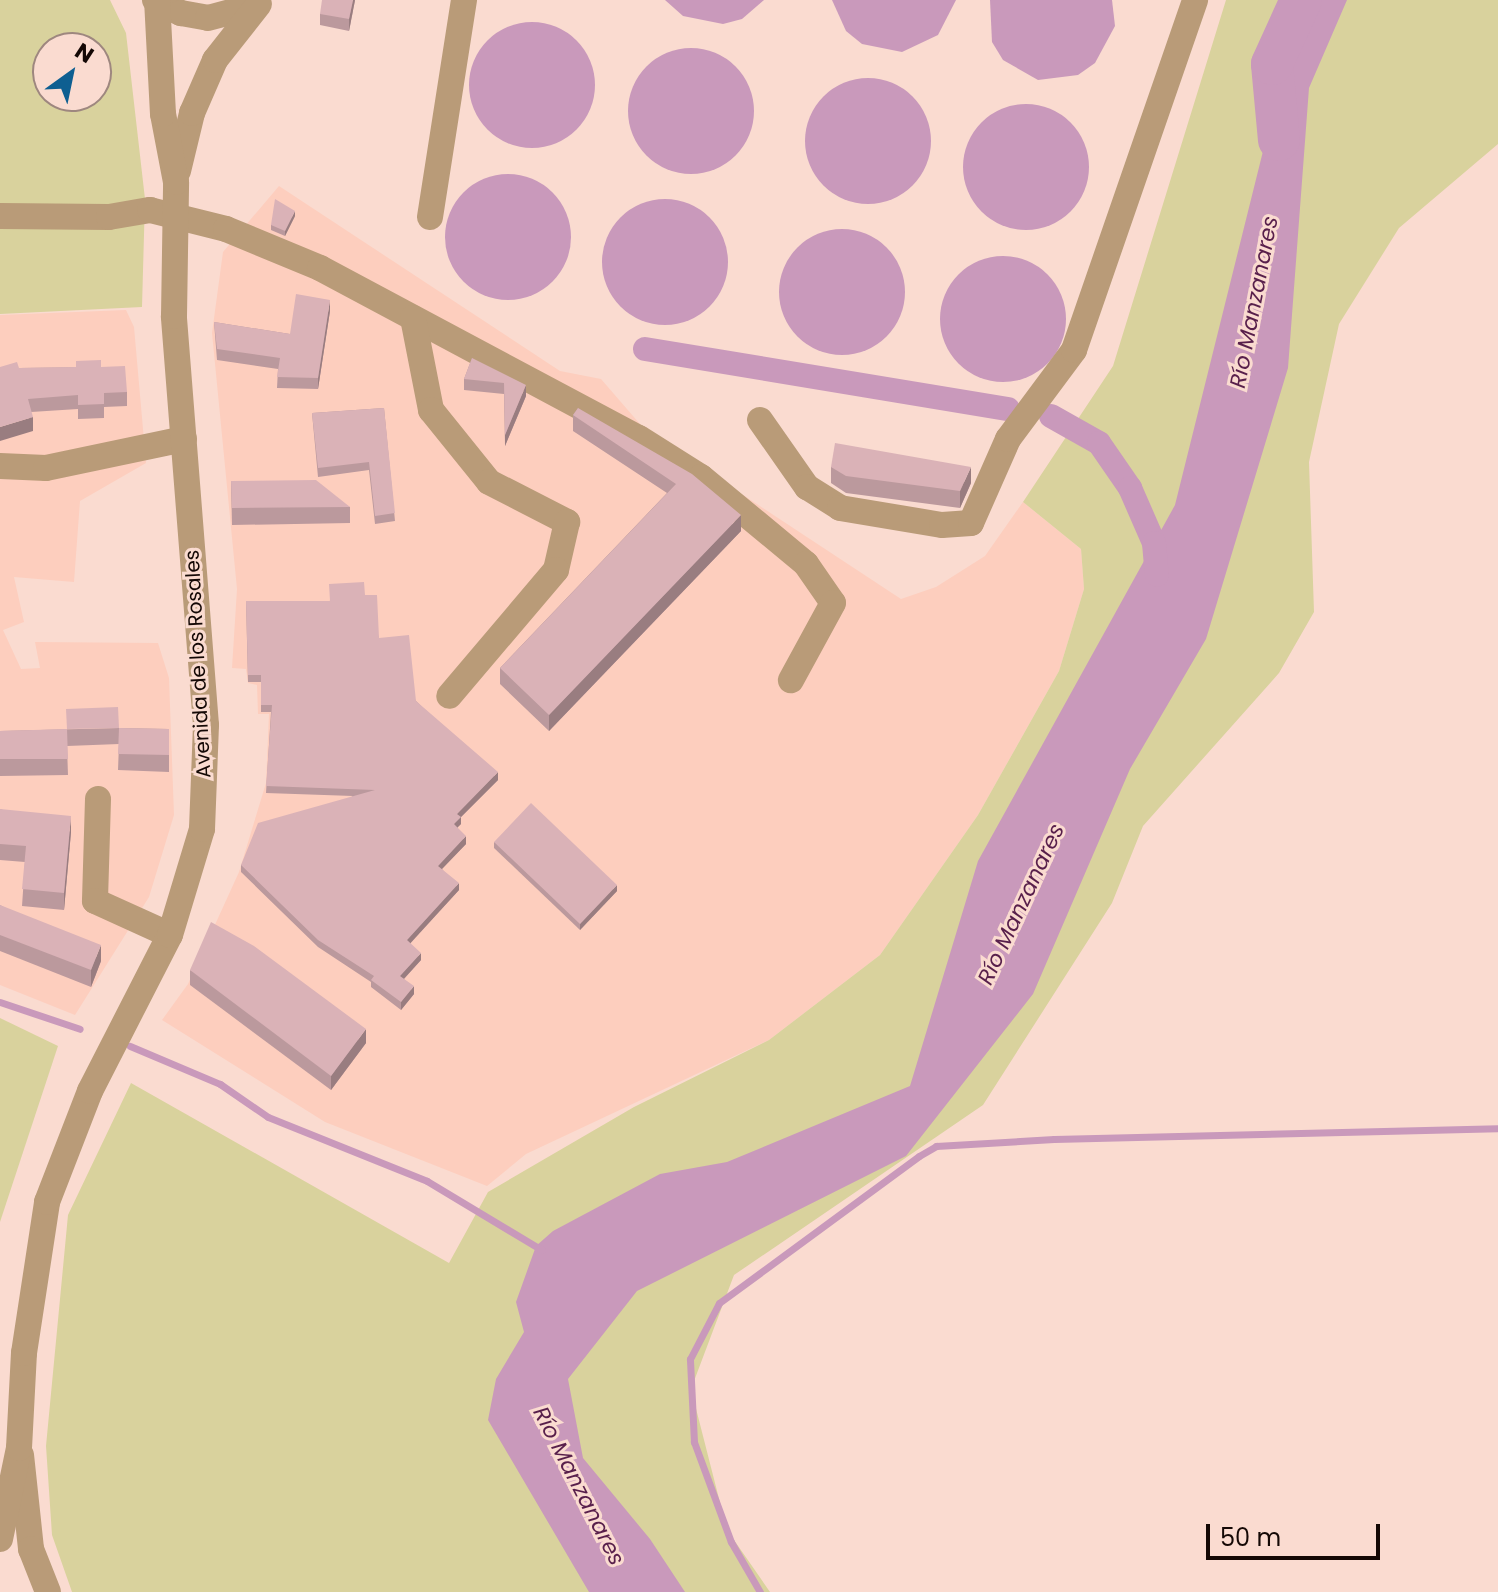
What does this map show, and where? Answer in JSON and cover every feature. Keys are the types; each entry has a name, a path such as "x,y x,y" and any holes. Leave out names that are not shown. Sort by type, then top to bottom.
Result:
{"street":[{"path":"430,217 464,0"},
{"path":"760,420 807,487 840,508 942,525 971,523 1008,439 1074,350 1195,0"},
{"path":"156,1 208,18 261,2"},
{"name":"Avenida de los Rosales","path":"0,1539 19,1448 24,1353 47,1202 90,1091 170,935 189,885 206,779 174,316 176,182 163,114 156,1"},
{"name":"Avenida de los Rosales","path":"176,182 192,113 215,60 261,2"},
{"path":"0,216 176,213 320,268 677,461 806,564 833,603 791,680"},
{"path":"413,318 431,410 489,482 567,522 556,570 449,696"},
{"path":"0,466 46,468 184,439"},
{"path":"98,799 95,901 170,935"},
{"name":"Avenida de los Rosales","path":"19,1448 31,1549 48,1592"}],"shaded area":[{"path":"0,0 110,0 126,33 145,199 142,307 0,314"},
{"path":"1226,0 1498,0 1498,144 1399,228 1339,324 1309,462 1314,612 1279,673 1143,826 1112,903 983,1105 734,1275 691,1389 727,1530 770,1592 72,1592 52,1535 46,1446 68,1215 131,1083 449,1263 488,1192 634,1107 769,1040 880,955 978,815 1059,671 1084,589 1081,549 1023,502 1113,366"},
{"path":"279,186 560,371 601,379 646,431 901,599 936,587 985,556 1023,502 1081,549 1084,589 1059,671 978,815 880,955 769,1040 526,1154 487,1186 325,1122 162,1020 188,984 239,872 266,783 269,714 258,714 257,685 248,683 246,669 232,668 237,589 212,333 223,252"},
{"path":"126,310 134,327 146,463 80,501 74,582 14,577 24,622 3,630 21,669 40,668 35,642 158,643 169,678 174,815 149,897 75,1015 0,985 0,315"},
{"path":"0,1018 58,1046 0,1222"}],"water":[{"path":"665,0 764,0 742,19 723,24 683,16"},
{"path":"832,0 956,0 938,35 902,52 862,44 846,31"},
{"path":"990,0 1112,0 1115,26 1095,63 1078,75 1038,80 1003,60 992,42"},
{"path":"1292,0 1347,0 1309,88 1288,368 1206,639 1130,769 1033,994 906,1156 637,1291 568,1379 583,1458 650,1539 685,1592 589,1592 488,1420 496,1379 524,1332 516,1302 536,1246 553,1231 660,1174 727,1162 910,1086 978,861 1175,505 1273,111 1274,45"},
{"path":"532,22 556,27 577,40 590,61 595,85 590,109 577,130 556,143 532,148 508,143 487,130 474,109 469,85 474,61 487,40 508,27"},
{"path":"691,48 715,53 736,66 749,87 754,111 749,135 736,156 715,169 691,174 667,169 646,156 633,135 628,111 633,87 646,66 667,53"},
{"path":"868,78 892,83 913,96 926,117 931,141 926,165 913,186 892,199 868,204 844,199 823,186 810,165 805,141 810,117 823,96 844,83"},
{"path":"1026,104 1050,109 1071,122 1084,143 1089,167 1084,191 1071,212 1050,225 1026,230 1002,225 981,212 968,191 963,167 968,143 981,122 1002,109"},
{"path":"508,174 532,179 553,192 566,213 571,237 566,261 553,282 532,295 508,300 484,295 463,282 450,261 445,237 450,213 463,192 484,179"},
{"path":"665,199 689,204 710,217 723,238 728,262 723,286 710,307 689,320 665,325 641,320 620,307 607,286 602,262 607,238 620,217 641,204"},
{"path":"842,229 866,234 887,247 900,268 905,292 900,316 887,337 866,350 842,355 818,350 797,337 784,316 779,292 784,268 797,247 818,234"},
{"path":"1003,256 1027,261 1048,274 1061,295 1066,319 1061,343 1048,364 1027,377 1003,382 979,377 958,364 945,343 940,319 945,295 958,274 979,261"}],"building":[{"path":"322,0 353,0 349,19 320,14"},
{"path":"275,199 295,211 285,231 271,225"},
{"path":"296,294 330,300 318,378 277,377 280,358 217,349 214,322 290,334"},
{"path":"472,358 526,385 505,435 504,383 464,379"},
{"path":"101,360 101,367 125,366 127,392 104,393 104,404 78,405 78,395 28,399 33,417 0,427 0,367 17,362 19,368 76,367 76,361"},
{"path":"384,408 395,513 375,516 369,462 318,468 312,413"},
{"path":"578,408 692,474 741,515 549,715 500,668 676,484 573,415"},
{"path":"835,443 971,467 960,491 846,476 831,467"},
{"path":"316,480 350,507 232,508 231,481"},
{"path":"364,582 365,595 377,595 379,638 409,635 416,701 498,772 457,814 461,817 454,824 466,836 438,866 459,883 407,940 421,953 400,976 414,986 401,1002 371,980 374,976 318,940 241,865 258,823 375,790 266,786 272,705 261,705 261,675 248,675 246,601 330,601 329,584"},
{"path":"118,707 119,728 67,729 66,709"},
{"path":"119,728 169,729 169,755 118,754"},
{"path":"67,729 68,759 0,759 0,731"},
{"path":"531,803 617,885 580,924 494,842"},
{"path":"0,809 71,816 64,893 22,889 26,846 0,844"},
{"path":"0,905 101,945 91,970 0,935"},
{"path":"211,922 254,946 366,1029 331,1076 190,970"}],"waterway":[{"name":"Río Manzanares","path":"1279,140 1272,64 1301,0"},
{"path":"645,349 1008,409"},
{"path":"1051,416 1099,443 1130,488 1154,543 1157,575"},
{"path":"0,1002 80,1029"},
{"path":"130,1046 220,1084 268,1117 427,1181 542,1250"},
{"path":"760,1592 731,1542 694,1442 690,1359 719,1303 919,1156 936,1146 1054,1139 1498,1128"}]}
